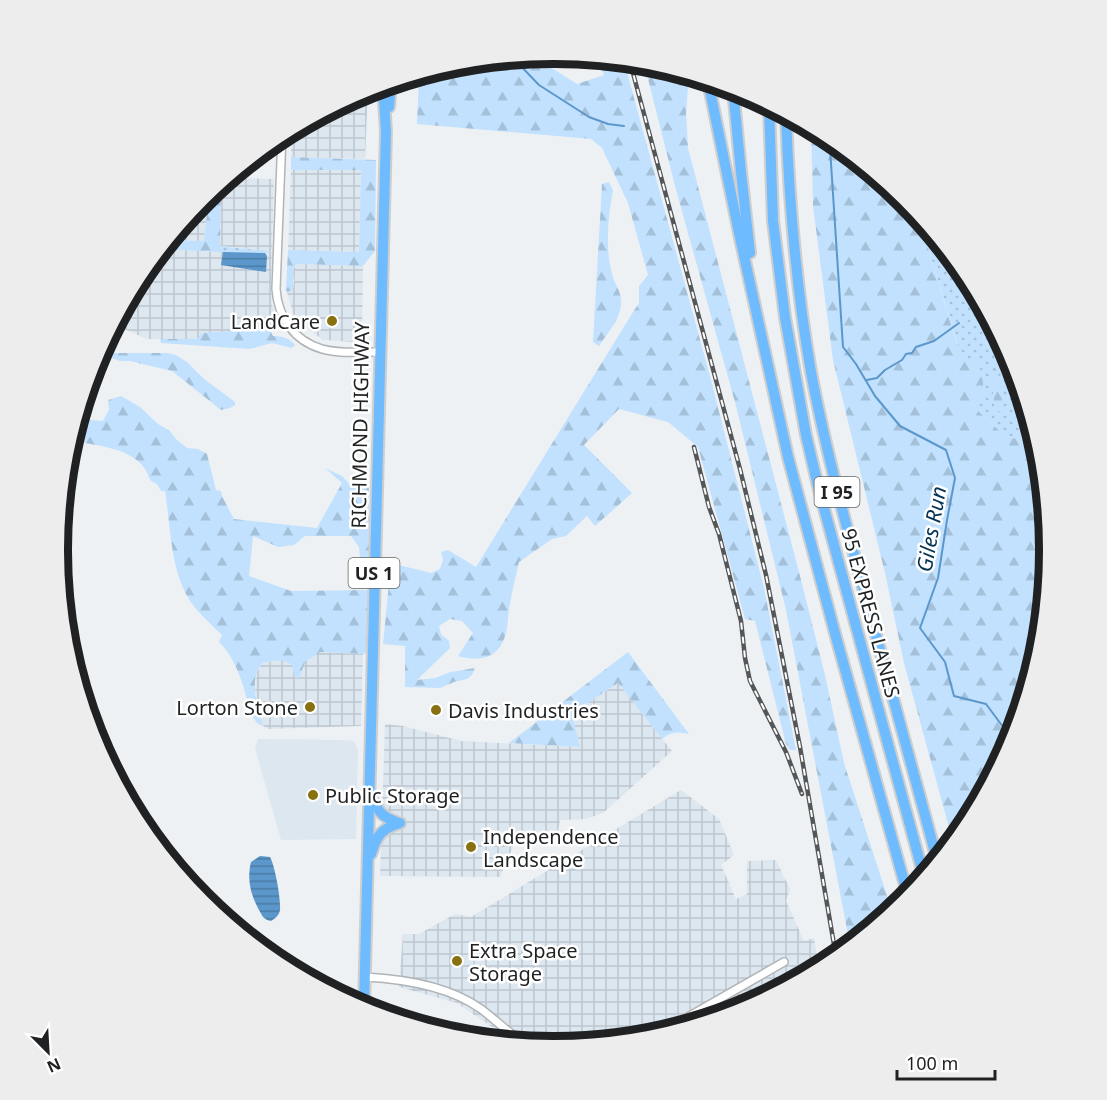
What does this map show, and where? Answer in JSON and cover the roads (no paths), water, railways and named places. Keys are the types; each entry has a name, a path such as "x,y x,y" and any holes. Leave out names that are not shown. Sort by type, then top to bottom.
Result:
{"highway":[{"path":"710,90 759,319"},
{"name":"RICHMOND HIGHWAY","path":"364,997 379,352 386,131 391,92"},
{"name":"RICHMOND HIGHWAY","path":"384,95 386,131"},
{"name":"I 95","path":"734,99 759,319 775,399 799,499 905,885"},
{"path":"764,113 770,155"},
{"name":"95 EXPRESS LANES","path":"769,116 773,221 784,307 806,435 921,867"},
{"name":"I 95","path":"786,125 789,189 798,279 806,340 823,429 848,534 935,850"},
{"path":"368,866 375,842 380,834 388,827 400,823 381,814 369,793"}],"street":[{"path":"282,148 276,289 283,316 300,338 312,346 331,351 379,352"},
{"path":"693,1015 784,962"},
{"path":"365,976 397,979 453,994 480,1009 510,1033"}],"water":[{"path":"223,252 265,253 267,256 266,272 221,265"},
{"path":"975,309 986,329 979,322"},
{"path":"260,856 270,857 280,898 279,913 271,921 263,917 259,910 250,883 251,862"}],"waterway":[{"name":"Giles Run","path":"521,66 539,85 589,117 608,124 624,126"},
{"name":"Giles Run","path":"830,151 843,347 875,396 900,426 946,450 955,478 938,578 920,628 945,662 954,696 986,704 1005,729"},
{"path":"867,380 877,378 885,370 902,360 906,354 912,353 916,347 934,341 959,323"}],"railway":[{"path":"633,72 740,469 766,575 800,747 834,946"},
{"path":"694,447 741,621 750,681 786,752 802,794"}],"place":[{"name":"LandCare","path":"332,321"},
{"name":"Lorton Stone","path":"310,707"},
{"name":"Davis Industries","path":"436,710"},
{"name":"Public Storage","path":"313,795"},
{"name":"Independence Landscape","path":"471,847"},
{"name":"Extra Space Storage","path":"457,961"}]}
